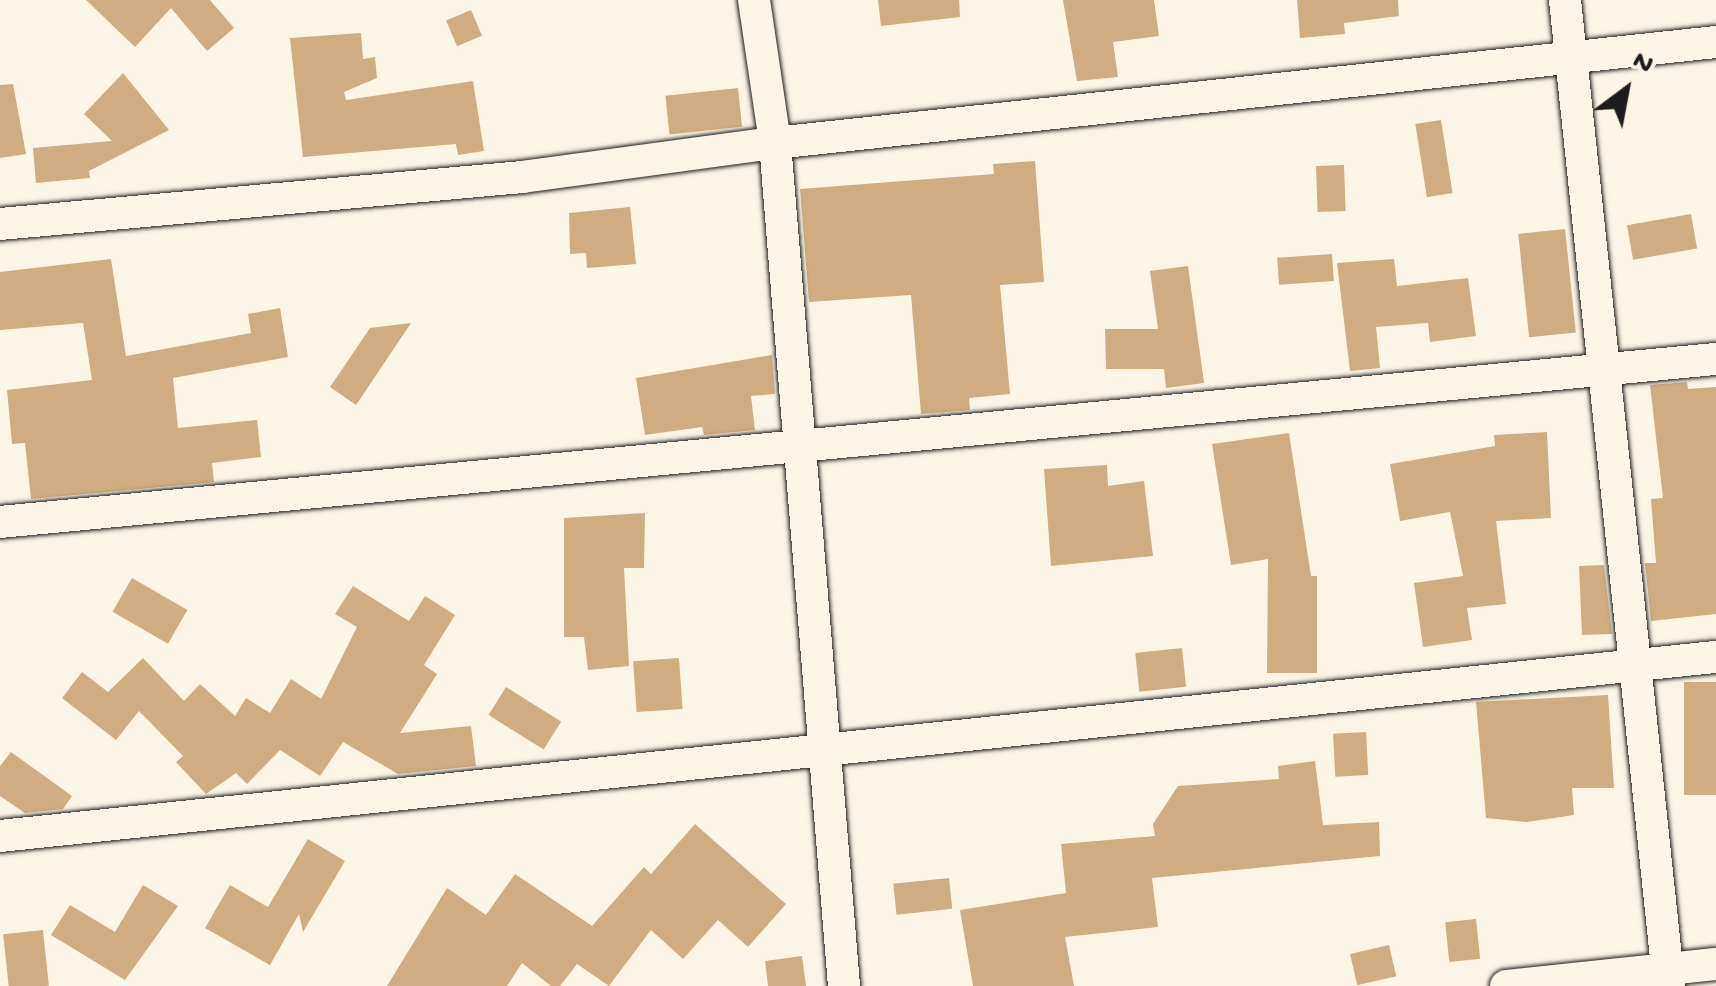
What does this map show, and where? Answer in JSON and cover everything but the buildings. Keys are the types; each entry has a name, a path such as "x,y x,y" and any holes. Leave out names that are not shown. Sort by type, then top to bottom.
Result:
{"street":[{"path":"754,0 775,143 795,444 844,986"},
{"path":"1565,0 1668,977"},
{"path":"0,224 522,177 775,143 1716,42"},
{"path":"0,522 1716,359"},
{"path":"0,836 1716,657"},
{"path":"1506,986 1668,977 1716,964"}]}
